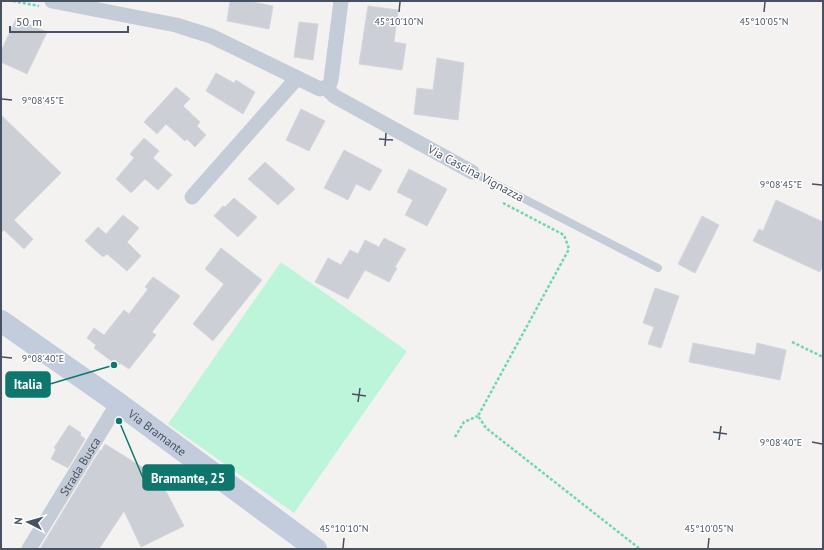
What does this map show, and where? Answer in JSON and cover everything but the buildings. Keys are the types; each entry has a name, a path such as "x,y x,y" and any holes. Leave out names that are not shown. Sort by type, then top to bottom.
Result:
{"main road":[{"name":"Via Bramante","path":"1,321 118,403 314,548"}],"street":[{"path":"326,88 329,86 331,80 341,1"},
{"name":"Via Cascina Vignazza","path":"46,3 176,26 211,36 316,88 326,88 334,96 472,172"},
{"path":"192,197 296,78"},
{"name":"Strada Busca","path":"31,548 118,403"}],"lane":[{"name":"Via Cascina Vignazza","path":"472,172 658,268"}],"path":[{"path":"13,1 46,3"},
{"path":"455,437 464,422 478,416 569,249 564,235 502,203"},
{"path":"792,342 823,358"},
{"path":"478,416 486,428 640,549"}],"green space":[{"path":"281,262 407,351 294,513 168,424"}],"place":[{"name":"Italia","path":"114,365"},
{"name":"Bramante, 25","path":"119,421"}]}
